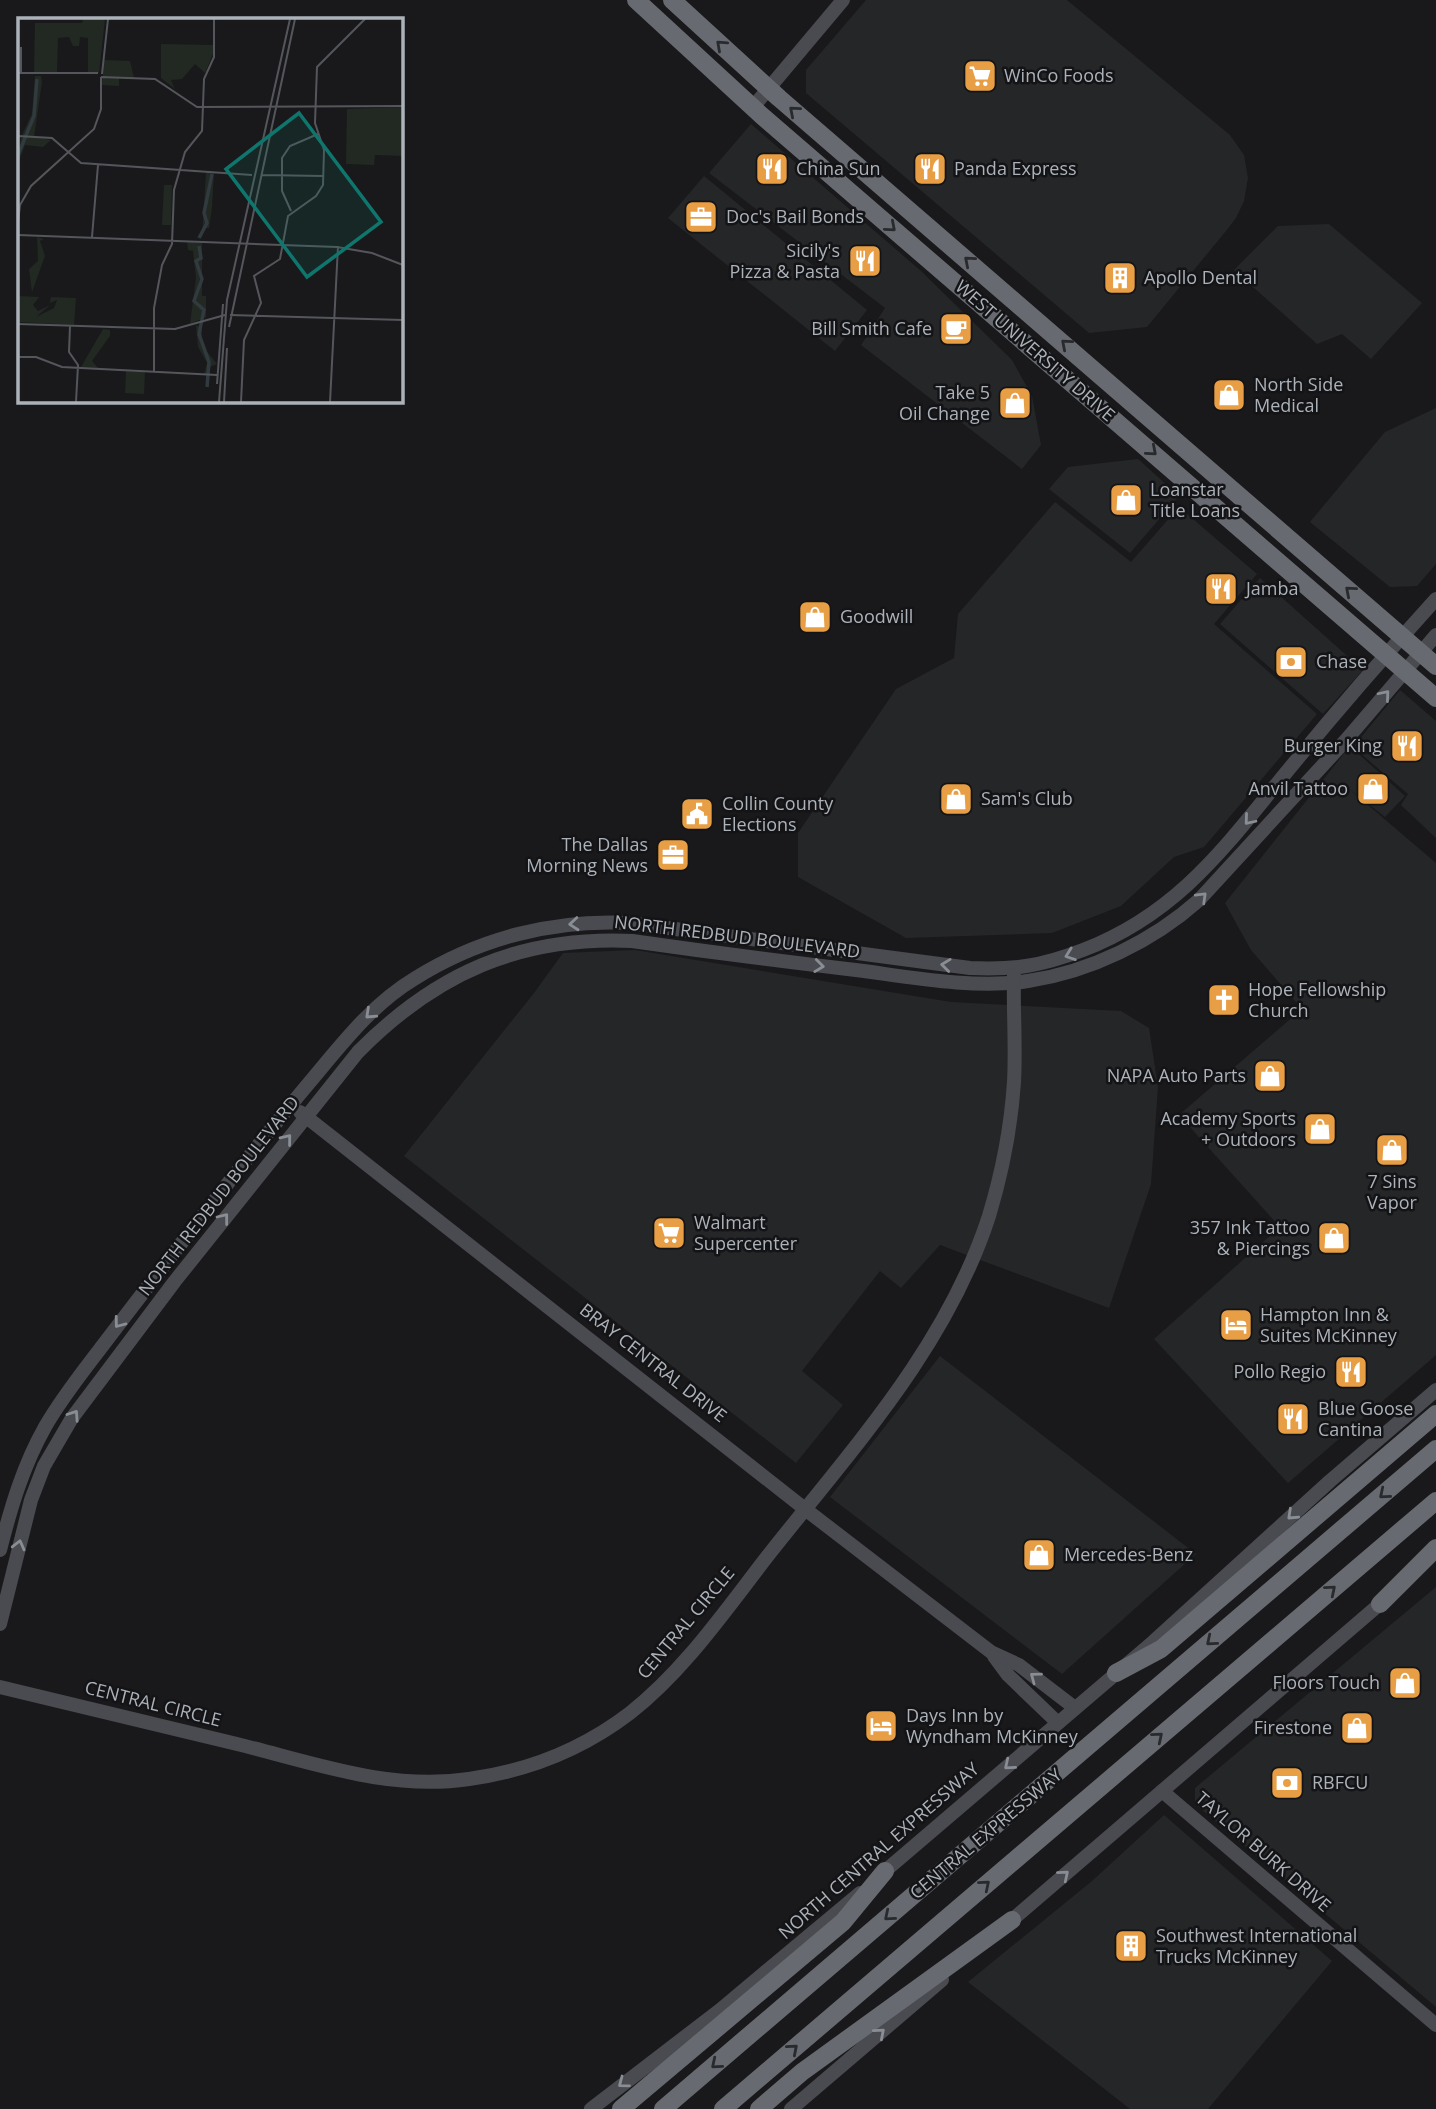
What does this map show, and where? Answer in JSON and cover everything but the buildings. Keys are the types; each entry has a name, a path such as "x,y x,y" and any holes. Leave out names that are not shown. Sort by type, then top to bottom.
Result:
{"highway":[{"name":"WEST UNIVERSITY DRIVE","path":"636,0 753,107 1436,698"},
{"name":"WEST UNIVERSITY DRIVE","path":"672,0 770,89 1436,666"},
{"path":"1116,1673 1161,1649 1436,1415"},
{"name":"CENTRAL EXPRESSWAY","path":"663,2109 1436,1449"},
{"name":"CENTRAL EXPRESSWAY","path":"723,2109 1436,1501"},
{"path":"1380,1604 1436,1548"},
{"path":"621,2109 843,1922 885,1871"},
{"path":"759,2109 802,2073 1012,1920"}],"street":[{"path":"753,107 843,0"},
{"name":"NORTH REDBUD BOULEVARD","path":"0,1550 18,1487 35,1447 65,1396 291,1104 358,1025 404,985 457,955 487,943 544,927 598,922 630,923 1014,976 1124,932 1161,909 1207,867 1251,818 1345,702 1436,599"},
{"name":"NORTH REDBUD BOULEVARD","path":"0,1625 37,1482 50,1455 87,1396 182,1272 358,1052 384,1025 422,996 452,978 488,962 546,946 598,941 632,942 936,980 1071,971 1118,953 1182,916 1220,880 1317,773 1436,635"},
{"path":"1317,773 1310,766 1310,757 1333,730 1345,702"},
{"path":"1207,867 1220,880"},
{"name":"CENTRAL CIRCLE","path":"0,1687 383,1780 443,1782 513,1770 581,1745 628,1715 677,1668 805,1509 912,1371 948,1311 977,1247 994,1195 1008,1133 1014,1082 1014,976"},
{"name":"BRAY CENTRAL DRIVE","path":"291,1104 805,1509 991,1652 1018,1665 1075,1708"},
{"path":"168,1261 182,1272"},
{"name":"NORTH CENTRAL EXPRESSWAY","path":"591,2109 720,2010 885,1871 1232,1572 1330,1481 1436,1390"},
{"path":"35,1447 50,1455"},
{"path":"791,2109 1436,1556"},
{"name":"BRAY CENTRAL DRIVE","path":"991,1652 1008,1675 1058,1723"},
{"name":"TAYLOR BURK DRIVE","path":"1162,1791 1436,2025"}],"shaded area":[{"path":"866,0 1067,0 1230,135 1244,155 1248,178 1244,201 1226,231 1147,327 1089,333 806,93 806,70"},
{"path":"751,124 921,271 1012,360 1032,396 1041,445 1022,469 861,345 885,308 709,173"},
{"path":"704,176 867,310 835,351 668,218"},
{"path":"1329,224 1422,303 1371,359 1342,334 1317,344 1234,270 1278,226"},
{"path":"1436,408 1436,564 1417,586 1390,587 1310,522 1385,432"},
{"path":"1138,459 1179,496 1130,553 1049,489 1068,467"},
{"path":"1055,502 1131,562 1179,507 1257,574 1214,624 1317,714 1204,847 1174,857 1121,906 1052,933 906,938 798,877 798,833 896,689 954,658 958,614"},
{"path":"1260,578 1363,670 1323,714 1220,624"},
{"path":"1400,690 1436,721 1436,838 1401,805 1408,794 1353,747"},
{"path":"1350,746 1405,796 1385,817 1348,788 1436,863 1436,1355 1288,1483 1154,1339 1280,1227 1179,1115 1302,1009 1251,950 1225,903"},
{"path":"635,950 951,1002 1121,1011 1149,1028 1158,1087 1151,1184 1109,1308 940,1245 901,1288 880,1271 802,1371 843,1405 796,1463 404,1156 563,953"},
{"path":"940,1356 1196,1554 1062,1674 830,1497"},
{"path":"1436,1587 1436,2007 1195,1804 1195,1788"},
{"path":"1164,1815 1332,1961 1208,2109 1130,2109 968,1982 1092,1881"}],"place":[{"name":"WinCo Foods","path":"980,76"},
{"name":"China Sun","path":"772,169"},
{"name":"Panda Express","path":"930,169"},
{"name":"Doc's Bail Bonds","path":"701,217"},
{"name":"Sicily's Pizza & Pasta","path":"865,261"},
{"name":"Apollo Dental","path":"1120,278"},
{"name":"Bill Smith Cafe","path":"956,329"},
{"name":"North Side Medical","path":"1229,395"},
{"name":"Take 5 Oil Change","path":"1015,403"},
{"name":"Loanstar Title Loans","path":"1126,500"},
{"name":"Jamba","path":"1221,589"},
{"name":"Goodwill","path":"815,617"},
{"name":"Chase","path":"1291,662"},
{"name":"Burger King","path":"1407,746"},
{"name":"Anvil Tattoo","path":"1373,789"},
{"name":"Sam's Club","path":"956,799"},
{"name":"Collin County Elections","path":"697,814"},
{"name":"The Dallas Morning News","path":"673,855"},
{"name":"Hope Fellowship Church","path":"1224,1000"},
{"name":"NAPA Auto Parts","path":"1270,1076"},
{"name":"Academy Sports + Outdoors","path":"1320,1129"},
{"name":"7 Sins Vapor","path":"1392,1150"},
{"name":"Walmart Supercenter","path":"669,1233"},
{"name":"357 Ink Tattoo & Piercings","path":"1334,1238"},
{"name":"Hampton Inn & Suites McKinney","path":"1236,1325"},
{"name":"Pollo Regio","path":"1351,1372"},
{"name":"Blue Goose Cantina","path":"1293,1419"},
{"name":"Mercedes-Benz","path":"1039,1555"},
{"name":"Floors Touch","path":"1405,1683"},
{"name":"Days Inn by Wyndham McKinney","path":"881,1726"},
{"name":"Firestone","path":"1357,1728"},
{"name":"RBFCU","path":"1287,1783"},
{"name":"Southwest International Trucks McKinney","path":"1131,1946"}]}
